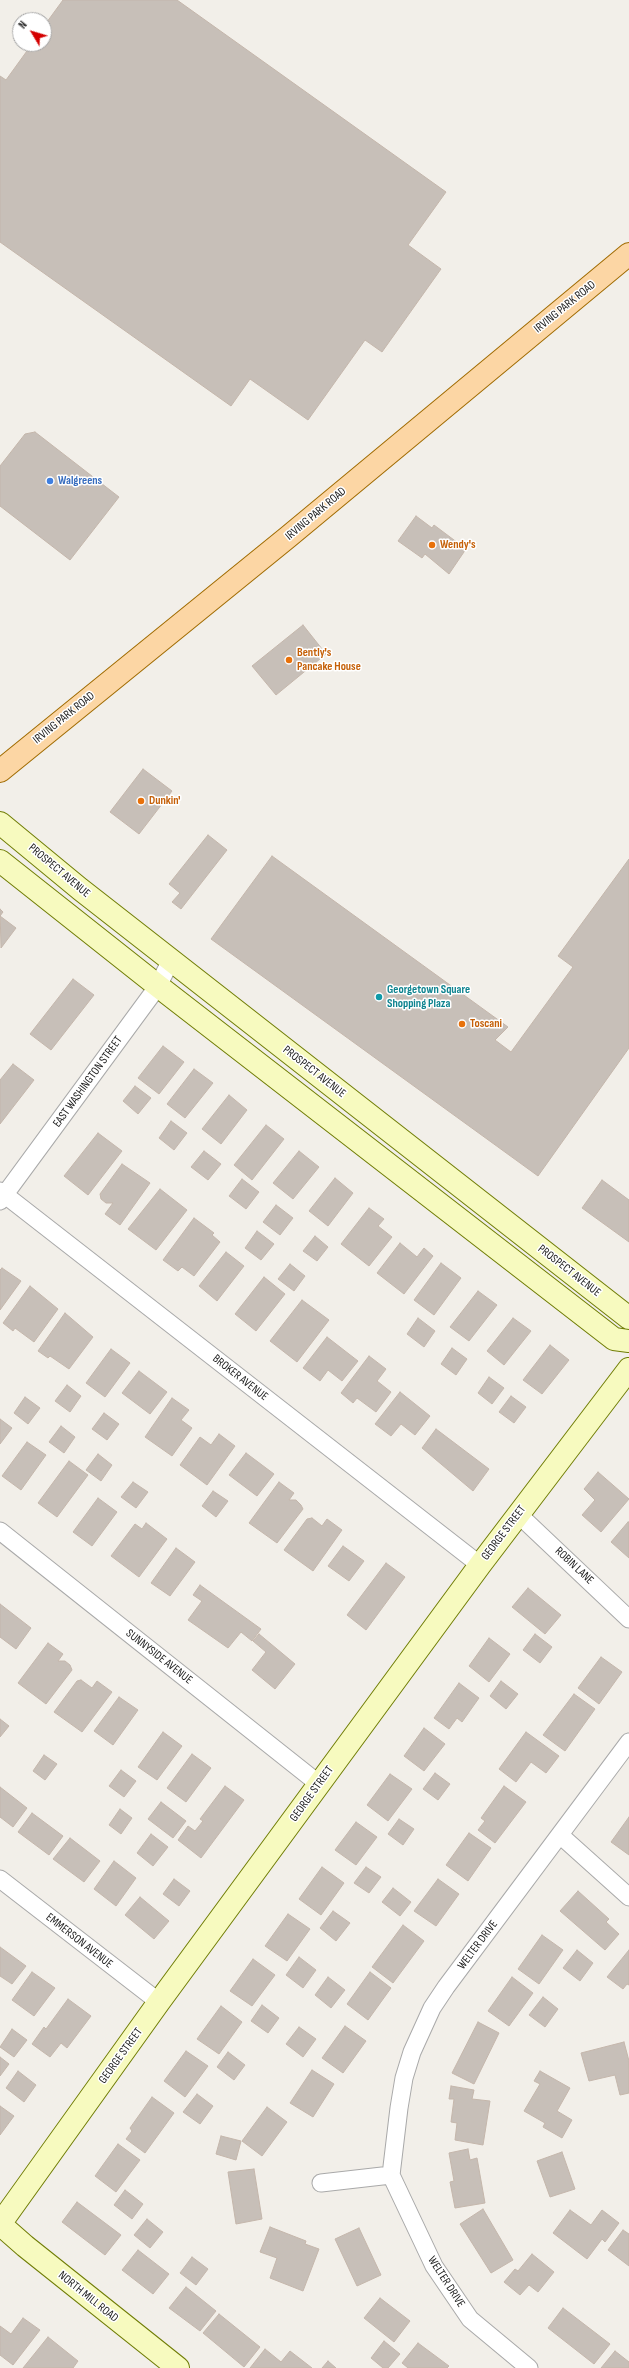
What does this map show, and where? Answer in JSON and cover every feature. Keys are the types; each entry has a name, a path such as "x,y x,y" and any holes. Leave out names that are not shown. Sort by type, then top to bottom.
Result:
{"main road":[{"name":"IRVING PARK ROAD","path":"0,771 288,537 629,254"}],"street":[{"name":"PROSPECT AVENUE","path":"0,823 171,960 629,1318"},
{"path":"0,861 158,986 614,1339 629,1341"},
{"name":"EAST WASHINGTON STREET","path":"2,1196 158,986 171,960"},
{"name":"BROKER AVENUE","path":"2,1196 480,1565"},
{"name":"GEORGE STREET","path":"0,2224 159,2002 319,1784 518,1514 629,1368"},
{"name":"ROBIN LANE","path":"518,1514 629,1619"},
{"name":"SUNNYSIDE AVENUE","path":"0,1531 319,1784"},
{"name":"WELTER DRIVE","path":"529,2368 470,2318 434,2266 391,2175 399,2108 404,2078 422,2028 446,1987 629,1742"},
{"path":"560,1835 629,1897"},
{"name":"EMMERSON AVENUE","path":"0,1879 159,2002"},
{"path":"321,2183 391,2175"},
{"name":"NORTH MILL ROAD","path":"0,2224 25,2246 178,2368"}],"building":[{"path":"63,0 177,0 446,192 408,245 441,269 382,352 365,340 308,420 250,379 231,406 0,242 0,76 6,80 26,52 52,52 52,15"},
{"name":"Walgreens","path":"35,432 119,497 70,560 0,506 0,466 25,434"},
{"name":"Wendy's","path":"416,516 432,528 434,525 466,549 449,574 425,554 422,558 398,541"},
{"name":"Bently's Pancake House","path":"303,625 326,654 276,695 252,666"},
{"name":"Dunkin'","path":"143,769 172,791 139,834 110,812"},
{"path":"208,835 227,850 181,909 172,902 180,893 169,884"},
{"name":"Georgetown Square Shopping Plaza","path":"272,856 508,1027 495,1040 511,1052 573,967 558,956 629,859 629,1048 538,1176 211,939"},
{"path":"0,909 3,912 0,916"},
{"path":"0,916 16,928 1,948"},
{"path":"73,979 94,995 51,1050 30,1034"},
{"path":"163,1046 184,1062 159,1094 138,1078"},
{"path":"13,1064 34,1080 0,1124 0,1080"},
{"path":"194,1069 213,1083 185,1118 167,1104"},
{"path":"135,1086 151,1098 138,1114 123,1101"},
{"path":"229,1095 247,1110 221,1144 202,1129"},
{"path":"171,1121 187,1133 174,1150 159,1138"},
{"path":"266,1125 284,1139 252,1180 234,1165"},
{"path":"98,1133 122,1151 88,1195 64,1176"},
{"path":"204,1151 221,1164 208,1180 191,1167"},
{"path":"299,1151 319,1167 293,1199 273,1183"},
{"path":"122,1164 150,1183 120,1225 105,1214 113,1203 106,1203 101,1199 100,1194"},
{"path":"335,1178 353,1193 328,1226 309,1211"},
{"path":"242,1179 259,1192 246,1209 229,1196"},
{"path":"602,1180 629,1200 629,1242 582,1208"},
{"path":"160,1189 187,1210 156,1250 128,1229"},
{"path":"276,1205 293,1218 280,1235 263,1222"},
{"path":"369,1208 384,1219 378,1226 392,1237 369,1266 341,1244"},
{"path":"194,1218 214,1233 212,1235 220,1242 194,1276 182,1267 178,1271 163,1260"},
{"path":"257,1231 274,1244 261,1260 245,1248"},
{"path":"315,1236 328,1247 317,1261 303,1251"},
{"path":"400,1243 417,1257 424,1248 433,1256 404,1294 377,1273"},
{"path":"226,1252 244,1266 217,1301 199,1286"},
{"path":"441,1263 461,1278 434,1315 414,1300"},
{"path":"290,1264 305,1276 294,1291 278,1279"},
{"path":"2,1268 21,1281 0,1310 0,1270"},
{"path":"264,1277 285,1294 256,1331 235,1314"},
{"path":"30,1286 58,1309 34,1342 15,1328 13,1331 3,1323"},
{"path":"478,1291 497,1305 469,1341 450,1327"},
{"path":"302,1300 329,1320 297,1362 270,1341"},
{"path":"65,1313 93,1337 69,1369 50,1356 48,1358 38,1351"},
{"path":"418,1318 435,1331 424,1347 407,1334"},
{"path":"513,1318 531,1331 504,1365 487,1351"},
{"path":"327,1337 358,1361 342,1381 328,1370 320,1381 303,1368"},
{"path":"550,1345 569,1360 542,1394 523,1380"},
{"path":"452,1348 467,1359 456,1375 441,1364"},
{"path":"111,1349 130,1363 105,1397 86,1383"},
{"path":"369,1356 386,1369 377,1381 391,1392 376,1412 357,1398 353,1403 341,1393"},
{"path":"139,1371 167,1392 150,1414 122,1393"},
{"path":"489,1377 504,1388 492,1404 478,1393"},
{"path":"67,1385 81,1396 70,1412 55,1401"},
{"path":"400,1392 430,1416 415,1435 401,1424 391,1436 375,1424"},
{"path":"511,1396 526,1407 514,1423 499,1412"},
{"path":"25,1397 40,1408 28,1424 14,1413"},
{"path":"172,1398 189,1410 181,1420 192,1428 172,1456 145,1437"},
{"path":"104,1413 119,1424 107,1440 92,1429"},
{"path":"0,1419 12,1428 0,1444"},
{"path":"61,1426 75,1437 64,1453 49,1442"},
{"path":"436,1429 489,1469 473,1491 422,1448"},
{"path":"219,1434 235,1446 207,1485 180,1465 200,1437 211,1445"},
{"path":"27,1442 46,1455 21,1490 2,1476"},
{"path":"246,1453 274,1474 257,1496 229,1475"},
{"path":"98,1454 112,1465 101,1481 86,1470"},
{"path":"69,1461 88,1475 57,1517 38,1503"},
{"path":"598,1472 629,1499 601,1532 582,1515 595,1500 584,1489"},
{"path":"133,1482 148,1492 136,1508 121,1497"},
{"path":"279,1482 294,1493 289,1500 296,1500 303,1509 277,1543 249,1523"},
{"path":"213,1491 228,1501 216,1517 202,1506"},
{"path":"98,1498 117,1512 92,1546 73,1532"},
{"path":"312,1518 322,1526 327,1519 342,1530 313,1571 284,1550 307,1519"},
{"path":"629,1522 629,1558 611,1542"},
{"path":"146,1523 167,1539 139,1577 111,1556 135,1524 142,1529"},
{"path":"343,1546 364,1561 349,1581 328,1566"},
{"path":"176,1548 195,1562 170,1596 151,1583"},
{"path":"386,1563 405,1577 366,1630 347,1615"},
{"path":"200,1585 261,1629 252,1641 241,1632 228,1648 188,1620 202,1601 193,1595"},
{"path":"528,1588 561,1615 545,1634 512,1607"},
{"path":"0,1604 31,1628 16,1649 0,1637"},
{"path":"259,1634 295,1664 275,1689 252,1670 266,1652 253,1641"},
{"path":"535,1634 552,1647 540,1663 523,1650"},
{"path":"489,1638 510,1654 489,1682 469,1666"},
{"path":"48,1643 63,1654 58,1661 65,1661 70,1665 72,1670 46,1704 18,1683"},
{"path":"601,1657 622,1672 599,1704 578,1688"},
{"path":"81,1680 92,1688 97,1681 112,1692 82,1732 54,1712 77,1681"},
{"path":"501,1681 518,1694 506,1709 490,1696"},
{"path":"459,1683 479,1698 462,1722 457,1718 449,1729 434,1718"},
{"path":"574,1694 595,1709 565,1751 543,1735"},
{"path":"119,1697 138,1710 113,1745 94,1731"},
{"path":"0,1719 9,1726 0,1737"},
{"path":"424,1728 445,1744 424,1771 404,1756"},
{"path":"163,1732 182,1746 157,1780 138,1767"},
{"path":"526,1732 559,1756 546,1773 531,1762 516,1782 499,1769"},
{"path":"192,1754 211,1768 186,1802 167,1788"},
{"path":"44,1755 57,1764 45,1780 33,1771"},
{"path":"121,1770 136,1781 124,1797 109,1786"},
{"path":"435,1773 450,1784 438,1800 423,1789"},
{"path":"390,1774 412,1789 388,1821 367,1805"},
{"path":"225,1786 244,1800 201,1858 178,1840 188,1826 195,1831 203,1821 200,1819"},
{"path":"504,1786 526,1802 495,1843 478,1830 485,1821 481,1818"},
{"path":"0,1787 27,1808 13,1827 0,1817"},
{"path":"161,1802 186,1821 173,1838 148,1819"},
{"path":"120,1809 132,1818 121,1834 109,1825"},
{"path":"32,1813 63,1836 49,1855 18,1832"},
{"path":"629,1817 629,1855 611,1842"},
{"path":"399,1819 414,1829 403,1845 388,1834"},
{"path":"356,1822 377,1837 356,1865 335,1850"},
{"path":"469,1833 491,1848 468,1881 446,1865"},
{"path":"151,1834 168,1847 153,1866 137,1853"},
{"path":"70,1838 100,1861 84,1882 53,1859"},
{"path":"114,1861 136,1878 116,1906 94,1889"},
{"path":"322,1867 344,1883 321,1915 299,1899"},
{"path":"366,1867 381,1877 369,1893 354,1883"},
{"path":"174,1879 190,1891 179,1906 163,1894"},
{"path":"438,1879 459,1894 436,1926 414,1911"},
{"path":"393,1888 411,1902 400,1916 382,1902"},
{"path":"578,1891 609,1919 606,1922 619,1934 605,1950 560,1911"},
{"path":"140,1897 169,1921 154,1939 125,1915"},
{"path":"333,1911 350,1923 336,1941 320,1928"},
{"path":"288,1914 310,1929 287,1961 265,1946"},
{"path":"403,1925 424,1941 393,1983 372,1967"},
{"path":"542,1935 563,1950 539,1984 518,1969"},
{"path":"0,1947 26,1966 12,1984 0,1976"},
{"path":"577,1950 593,1963 580,1981 563,1968"},
{"path":"629,1950 629,1985 627,1984 623,1989 607,1977"},
{"path":"299,1957 316,1970 303,1988 286,1975"},
{"path":"253,1959 275,1975 252,2006 230,1991"},
{"path":"32,1972 55,1988 34,2016 12,2000"},
{"path":"370,1972 391,1988 368,2020 347,2004"},
{"path":"328,1977 345,1990 331,2008 315,1995"},
{"path":"512,1977 533,1993 509,2026 488,2011"},
{"path":"543,1997 558,2009 545,2027 529,2015"},
{"path":"68,1999 91,2016 67,2048 61,2043 50,2057 32,2044 44,2027 46,2029"},
{"path":"262,2005 279,2018 268,2033 251,2021"},
{"path":"221,2006 242,2022 219,2054 197,2039"},
{"path":"478,2022 499,2033 474,2084 452,2073"},
{"path":"345,2026 366,2041 343,2073 322,2058"},
{"path":"299,2027 316,2039 303,2057 286,2044"},
{"path":"12,2029 27,2040 14,2057 0,2047"},
{"path":"624,2042 629,2061 629,2093 620,2095 615,2075 589,2081 581,2053"},
{"path":"186,2051 208,2066 185,2097 164,2081"},
{"path":"228,2052 245,2065 234,2080 217,2067"},
{"path":"0,2057 9,2064 0,2076"},
{"path":"312,2070 334,2084 313,2117 290,2103"},
{"path":"18,2071 36,2085 24,2102 6,2088"},
{"path":"540,2071 570,2088 557,2111 572,2120 562,2138 543,2127 545,2123 524,2111 540,2084 534,2081"},
{"path":"451,2086 474,2090 472,2099 490,2101 483,2145 455,2140 457,2123 451,2122 454,2099 449,2099"},
{"path":"197,2094 213,2106 200,2124 183,2112"},
{"path":"152,2097 174,2113 145,2153 126,2139 132,2131 130,2128"},
{"path":"0,2106 14,2116 0,2135"},
{"path":"267,2107 287,2122 262,2156 242,2141"},
{"path":"221,2136 241,2141 236,2160 216,2154"},
{"path":"118,2144 140,2160 116,2192 95,2176"},
{"path":"468,2149 470,2160 477,2158 485,2203 455,2208 450,2182 454,2181 449,2153"},
{"path":"562,2152 575,2189 550,2197 537,2161"},
{"path":"254,2169 262,2219 236,2224 228,2172"},
{"path":"125,2190 143,2204 132,2219 114,2205"},
{"path":"77,2202 121,2235 105,2255 62,2222"},
{"path":"483,2209 513,2260 491,2273 460,2224"},
{"path":"570,2210 591,2225 602,2210 619,2223 605,2242 602,2239 587,2259 553,2233"},
{"path":"147,2219 163,2232 150,2248 134,2235"},
{"path":"270,2227 306,2241 305,2244 319,2249 303,2291 270,2278 277,2258 260,2252"},
{"path":"359,2228 381,2275 357,2286 335,2239"},
{"path":"623,2230 629,2234 629,2266 608,2250"},
{"path":"138,2250 169,2274 153,2294 122,2270"},
{"path":"532,2254 554,2272 538,2292 529,2285 520,2295 504,2282 515,2269 518,2271"},
{"path":"192,2257 208,2269 196,2285 180,2273"},
{"path":"186,2287 216,2311 200,2331 169,2308"},
{"path":"380,2298 410,2321 394,2342 364,2318"},
{"path":"563,2308 610,2344 594,2364 548,2328"},
{"path":"219,2314 260,2347 244,2367 203,2333"},
{"path":"23,2318 40,2330 13,2365 0,2355 0,2326 11,2334"},
{"path":"48,2337 78,2361 73,2368 23,2368"},
{"path":"384,2341 400,2354 388,2368 383,2368 371,2358"},
{"path":"418,2343 449,2366 447,2368 408,2368 402,2363"},
{"path":"265,2349 281,2362 290,2351 312,2368 250,2368"},
{"path":"615,2351 629,2362 629,2368 601,2368"},
{"path":"328,2361 336,2368 322,2368"}],"place":[{"name":"Walgreens","path":"50,481"},
{"name":"Wendy's","path":"432,545"},
{"name":"Bently's Pancake House","path":"289,660"},
{"name":"Dunkin'","path":"141,801"},
{"name":"Georgetown Square Shopping Plaza","path":"379,997"},
{"name":"Toscani","path":"462,1024"}]}
